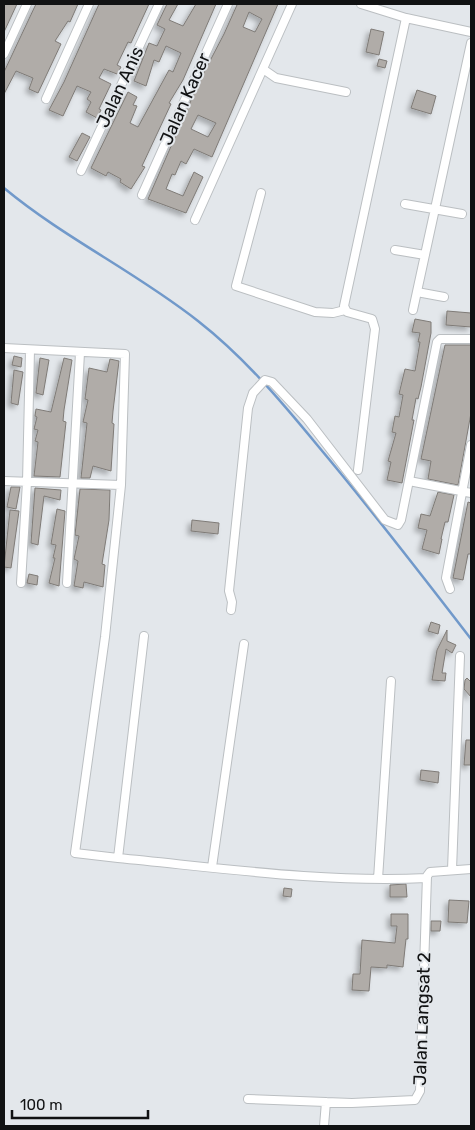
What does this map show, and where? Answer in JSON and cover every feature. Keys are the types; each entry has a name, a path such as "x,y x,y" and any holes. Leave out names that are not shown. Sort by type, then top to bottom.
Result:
{"street":[{"path":"4,54 27,4"},
{"path":"46,99 89,4"},
{"name":"Jalan Anis","path":"81,171 159,4"},
{"name":"Jalan Kacer","path":"142,195 228,4"},
{"path":"195,220 292,4"},
{"path":"361,4 370,5 406,18 471,32"},
{"path":"345,310 345,302 406,18"},
{"path":"413,310 471,43"},
{"path":"263,69 276,78 346,92"},
{"path":"261,193 236,286 315,312 333,313 345,310 372,320 375,329 358,470"},
{"path":"405,204 462,214"},
{"path":"395,250 425,255"},
{"path":"417,292 444,296"},
{"path":"231,610 232,602 229,591 250,396 265,380 272,382 307,419 388,523 396,525 400,523 437,342 440,339 471,339"},
{"path":"4,348 125,354 121,485 109,592 74,853 298,876 378,879 426,878 430,872 471,869"},
{"path":"21,583 27,482 30,350"},
{"path":"67,583 80,353"},
{"path":"450,589 446,578 471,445"},
{"path":"4,481 121,485"},
{"path":"409,481 471,493"},
{"path":"118,858 144,636"},
{"path":"212,867 244,644"},
{"path":"452,870 460,656"},
{"path":"378,879 390,681"},
{"name":"Jalan Langsat 2","path":"248,1100 352,1103 410,1102 420,1095 426,878"},
{"path":"324,1126 326,1102"}],"building":[{"path":"4,4 17,4 4,32"},
{"path":"36,4 78,4 70,22 68,21 55,41 61,44 38,93 29,89 33,78 16,71 4,94 4,72"},
{"path":"99,4 149,4 131,43 128,42 117,65 121,67 117,74 104,69 99,78 111,84 99,109 101,110 97,118 86,112 91,102 87,99 91,92 77,86 63,116 49,110 64,82"},
{"path":"167,4 178,4 169,20 183,26 196,4 216,4 183,80 169,103 171,104 142,166 145,167 131,189 120,182 121,179 108,172 106,176 91,168 128,92 137,97 133,105 137,106 130,123 138,127 169,70 173,72 181,53 166,46 159,62 154,60 146,86 134,81 149,43 157,46 165,29 157,25"},
{"path":"234,4 278,4 212,157 194,149 186,164 181,161 175,175 172,174 166,189 183,196 194,172 203,177 186,213 148,199 200,80 237,5","holes":["249,12 262,19 255,32 243,27","198,115 216,123 208,137 191,129"]},
{"path":"371,29 384,32 379,55 366,52"},
{"path":"379,59 387,61 385,68 377,66"},
{"path":"417,90 436,96 431,114 411,108"},
{"path":"82,133 90,137 77,161 69,157"},
{"path":"447,311 471,313 471,327 446,325"},
{"path":"415,319 431,322 431,333 421,387 418,399 416,398 412,420 414,420 402,483 387,480 391,462 388,461 396,433 392,432 395,416 399,417 403,395 399,394 405,369 415,371 420,333 412,332"},
{"path":"445,345 471,345 471,413 458,485 428,479 431,461 421,459"},
{"path":"14,356 22,358 21,367 12,365"},
{"path":"40,358 49,360 43,395 36,393"},
{"path":"64,358 72,360 64,410 63,421 66,422 60,477 34,476 38,442 35,441 38,430 34,429 37,417 35,416 36,409 51,412"},
{"path":"110,359 119,361 112,423 114,424 111,471 93,466 90,478 81,478 87,423 83,422 88,400 85,399 89,368 107,372"},
{"path":"14,370 23,372 18,405 11,403"},
{"path":"11,487 20,487 16,509 7,507"},
{"path":"35,488 61,490 60,500 44,496 38,545 31,543"},
{"path":"80,489 110,490 109,520 102,564 105,565 103,587 84,582 83,588 74,586 78,561 74,559 79,536 75,535"},
{"path":"438,492 454,495 448,522 445,522 439,554 422,549 427,530 418,528 421,514 430,516"},
{"path":"468,502 471,503 471,554 468,554 463,580 453,578"},
{"path":"57,509 65,511 59,586 49,583 55,558 53,558 56,545 51,544"},
{"path":"10,510 19,511 11,568 4,567"},
{"path":"192,520 219,523 218,534 191,531"},
{"path":"29,574 38,576 37,585 27,583"},
{"path":"431,622 440,625 438,634 428,631"},
{"path":"447,630 447,641 456,645 452,653 446,649 442,673 446,673 445,681 432,680 437,650"},
{"path":"467,678 471,682 471,697 464,689"},
{"path":"466,740 471,740 471,765 464,765"},
{"path":"421,770 439,772 438,783 420,780"},
{"path":"406,884 407,897 390,897 390,885"},
{"path":"284,888 292,889 291,897 283,896"},
{"path":"449,900 469,901 467,923 448,922"},
{"path":"391,914 408,914 408,939 406,939 403,967 387,965 387,968 371,967 369,991 352,990 353,974 360,974 362,940 395,943 397,926 391,926"},
{"path":"431,921 441,921 440,931 431,931"}],"waterway":[{"path":"4,188 51,223 174,303 231,349 276,396 338,470 471,639"}]}
